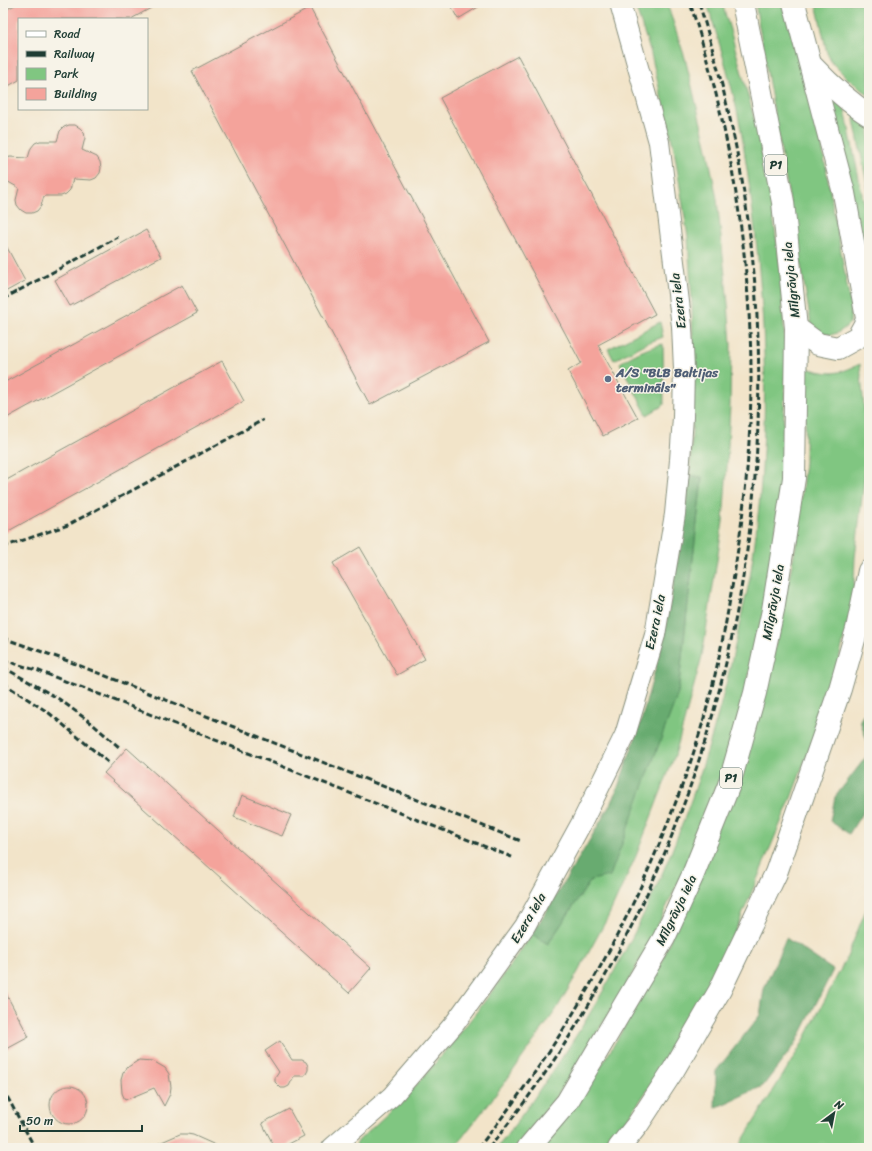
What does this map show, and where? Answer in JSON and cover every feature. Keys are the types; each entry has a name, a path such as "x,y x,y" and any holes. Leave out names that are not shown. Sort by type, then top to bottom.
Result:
{"main road":[{"name":"Mīlgrāvja iela","path":"528,1148 567,1102 664,938 692,877 729,785 755,693 773,610 794,478 796,328 783,202 743,3"},
{"path":"794,3 844,193 869,322 858,337 838,348 818,344 796,328"},
{"path":"811,64 835,90 854,106 869,115"},
{"path":"619,1148 638,1124 674,1069 720,990 776,873 840,689 857,629 869,571"}],"street":[{"name":"Ezera iela","path":"332,1148 392,1096 455,1023 525,926 582,822 625,735 655,635 675,514 683,410 684,369 682,333 659,142 620,3"}],"green space":[{"path":"634,3 667,3 685,58 708,153 717,199 728,304 731,344 730,405 723,522 702,656 675,755 636,856 608,917 556,1010 503,1085 454,1148 354,1148 359,1140 396,1106 447,1049 491,992 532,934 548,944 591,880 646,777 678,693 702,478 690,475 694,389 692,304 688,237 674,149 650,50"},
{"path":"707,3 722,3 731,33 756,125 770,195 780,265 786,360 781,490 765,611 736,728 705,823 648,946 618,999 557,1096 515,1148 497,1148 566,1052 597,1001 626,949 663,871 680,831 708,749 731,665 750,578 761,487 763,449 764,373 761,297 753,211 741,131 729,76"},
{"path":"755,3 782,3 817,118 851,308 850,323 840,332 835,334 830,335 821,332 811,323"},
{"path":"816,3 869,3 869,95 847,78 832,63 827,53"},
{"path":"869,95 869,104 865,101"},
{"path":"830,97 845,109 869,229 869,272 867,278"},
{"path":"855,116 869,124 869,194 854,120"},
{"path":"660,322 663,337 647,343 614,360 608,349"},
{"path":"663,344 664,405 647,415 620,363 652,347"},
{"path":"860,364 865,419 865,472 855,558 853,603 830,694 791,798 725,956 688,1030 608,1148 541,1148 579,1100 605,1060 662,962 772,661 796,545 805,462 806,368 834,373"},
{"path":"690,475 702,477 678,693 610,876 591,880 548,944 532,934 614,798 640,725 663,640 680,547"},
{"path":"869,706 869,747 860,720"},
{"path":"869,753 869,802 849,834 830,821 835,797"},
{"path":"869,902 869,1148 738,1148 802,1044 847,957"},
{"path":"786,938 833,970 796,1043 763,1086 715,1108 716,1071 760,1015 764,989"}],"building":[{"path":"19,3 160,3 133,18 18,18 18,81 3,89 3,11"},
{"path":"449,3 485,3 458,19"},
{"path":"310,8 489,342 370,405 192,71"},
{"path":"518,56 655,314 598,345 638,418 603,436 568,371 581,363 440,98"},
{"path":"69,125 75,125 84,132 85,138 82,150 97,157 100,162 100,173 96,178 91,180 73,179 70,190 66,194 61,196 44,196 41,206 37,211 26,213 17,205 16,200 19,188 3,179 3,160 10,157 28,158 31,148 35,143 40,141 57,141 60,131"},
{"path":"146,230 161,257 70,306 55,280"},
{"path":"3,240 25,281 3,293"},
{"path":"182,285 197,313 3,420 3,383"},
{"path":"222,361 244,401 3,534 3,482"},
{"path":"360,547 425,659 397,675 333,563"},
{"path":"127,748 371,968 349,993 104,773"},
{"path":"242,795 291,815 282,836 234,817"},
{"path":"3,988 29,1037 3,1051"},
{"path":"280,1041 292,1060 302,1060 306,1062 308,1066 306,1074 303,1076 294,1076 289,1086 285,1088 281,1088 275,1082 275,1078 279,1072 265,1051"},
{"path":"139,1060 153,1061 165,1068 169,1074 171,1087 170,1094 164,1106 154,1088 125,1100 122,1093 121,1080 123,1073 128,1067"},
{"path":"69,1086 82,1092 88,1105 82,1118 69,1124 56,1118 50,1105 56,1092"},
{"path":"289,1109 304,1136 281,1148 275,1148 262,1123"},
{"path":"180,1134 193,1135 222,1148 148,1148"}],"railway":[{"path":"478,1148 508,1110 562,1031 587,990 632,905 652,862 689,765 707,708 725,628 737,556 748,460 751,396 750,332 743,248 731,166 713,84 690,3"},
{"path":"489,1148 561,1050 599,987 646,896 685,801 716,703 739,602 753,501 759,398 756,295 744,193 735,145 719,73 699,3"},
{"path":"3,299 118,237"},
{"path":"3,547 68,525 263,420"},
{"path":"3,638 68,661 521,841"},
{"path":"3,660 39,671 109,698 514,858"},
{"path":"3,667 59,699 90,722 119,747"},
{"path":"3,683 49,713 109,763"},
{"path":"3,1089 35,1148"}],"place":[{"name":"A/S \"BLB Baltijas termināls\"","path":"608,379"}]}
